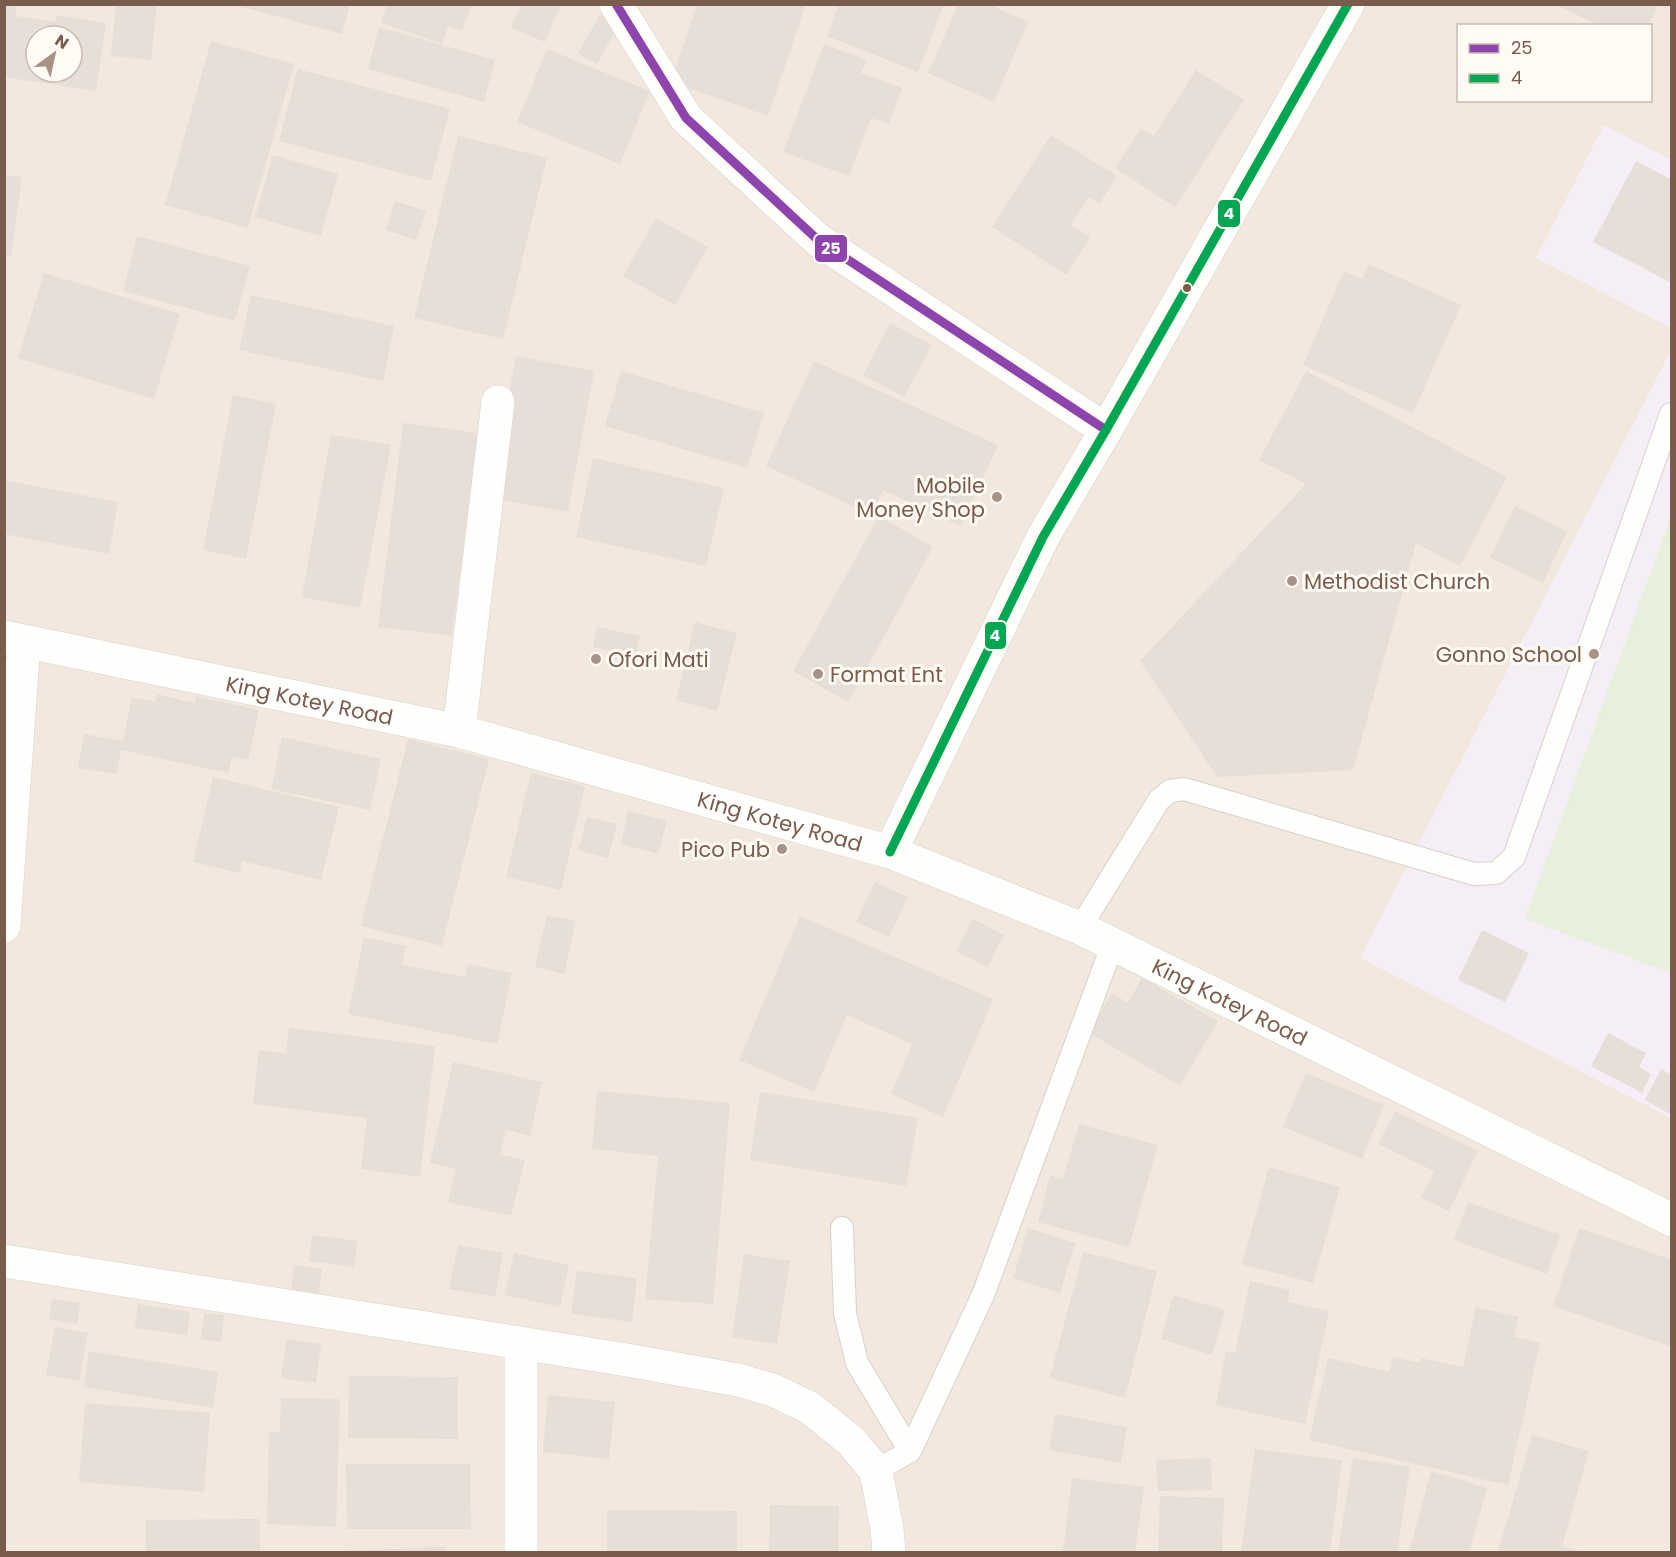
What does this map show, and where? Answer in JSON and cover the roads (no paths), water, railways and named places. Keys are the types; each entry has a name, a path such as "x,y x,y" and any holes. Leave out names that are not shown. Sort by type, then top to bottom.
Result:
{"street":[{"path":"616,4 686,118 818,240 1106,430"},
{"path":"890,852 1043,537 1348,4"},
{"path":"459,731 498,402"},
{"path":"4,926 14,640"},
{"name":"King Kotey Road","path":"14,640 459,731 890,852 1080,928 1112,946 1671,1220"},
{"path":"4,1262 521,1343 738,1380 773,1390 818,1414 851,1441 876,1471 889,1552"},
{"path":"521,1343 521,1552"}],"lane":[{"path":"1080,928 1159,800 1170,791 1184,789 1474,874 1496,873 1515,857 1671,414"},
{"path":"876,1471 910,1451 983,1295 1112,946"},
{"path":"842,1228 845,1313 857,1363 910,1451"}],"place":[{"name":"Mobile Money Shop","path":"997,497"},
{"name":"Methodist Church","path":"1292,581"},
{"name":"Gonno School","path":"1594,654"},
{"name":"Ofori Mati","path":"596,659"},
{"name":"Format Ent","path":"818,674"},
{"name":"Pico Pub","path":"782,849"}]}
